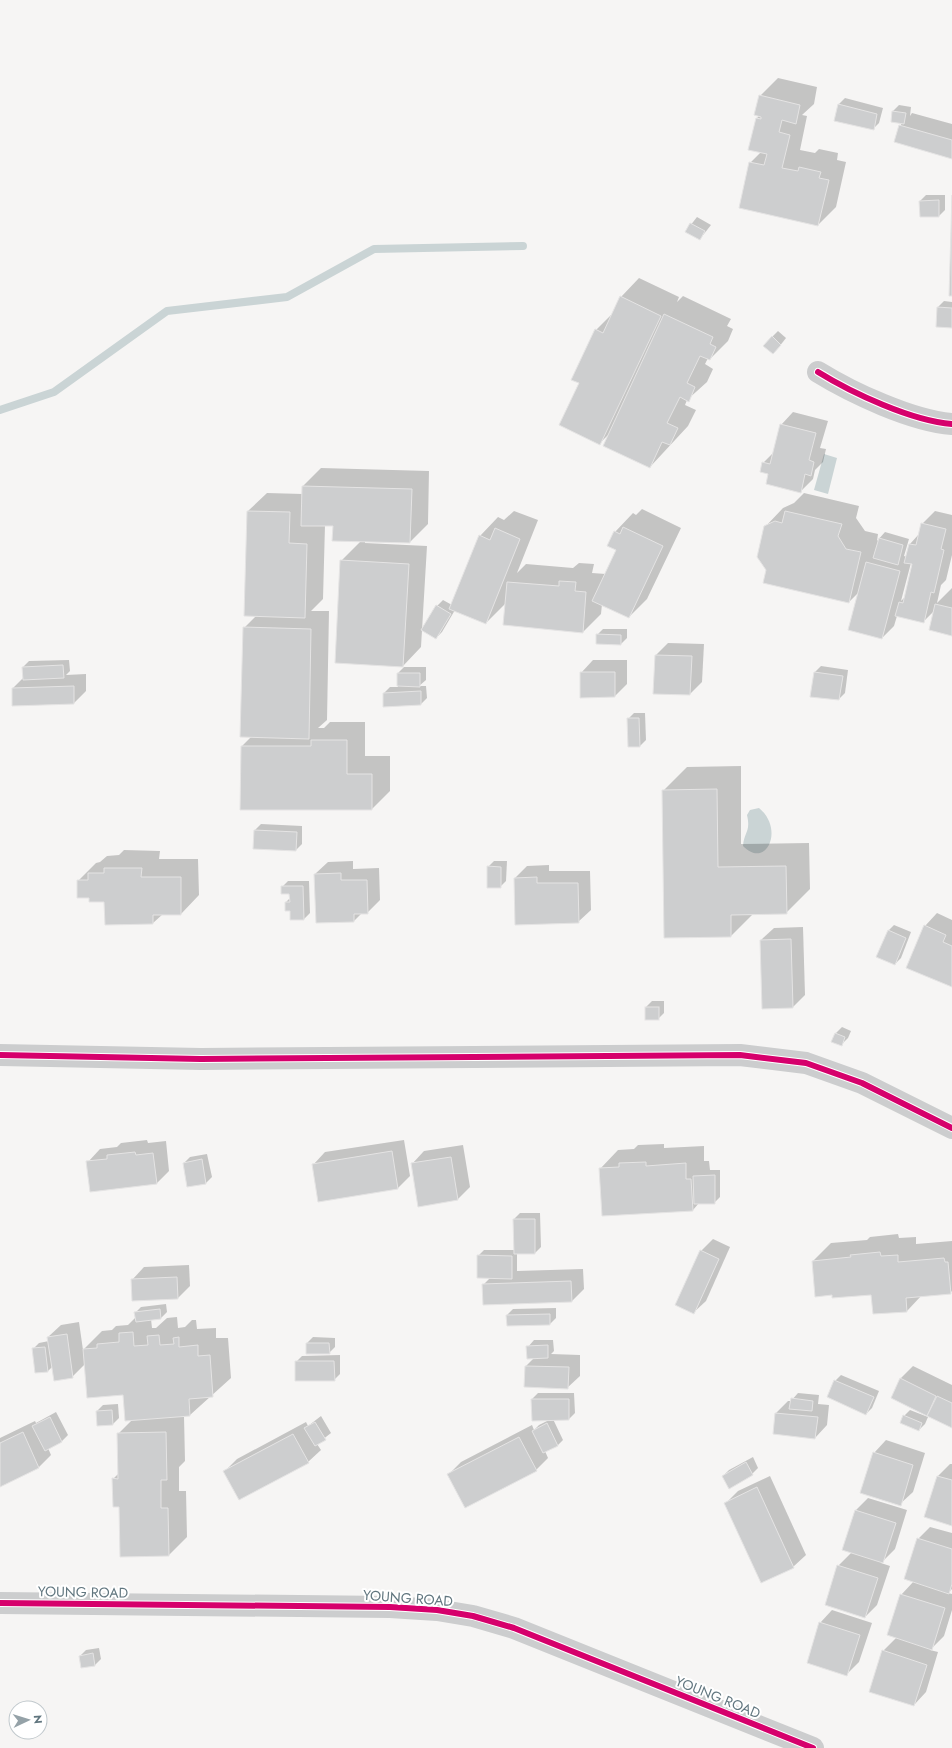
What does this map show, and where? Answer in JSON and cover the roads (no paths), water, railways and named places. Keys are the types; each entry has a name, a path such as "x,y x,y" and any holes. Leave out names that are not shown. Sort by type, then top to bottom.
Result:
{"street":[{"path":"818,372 835,383 891,407 937,423 952,424"},
{"path":"0,1055 200,1059 740,1055 806,1064 862,1083 952,1128"},
{"name":"YOUNG ROAD","path":"0,1603 390,1607 437,1610 473,1616 514,1628 813,1748"}],"waterway":[{"path":"0,410 54,392 167,311 287,297 374,249 523,246"}]}
